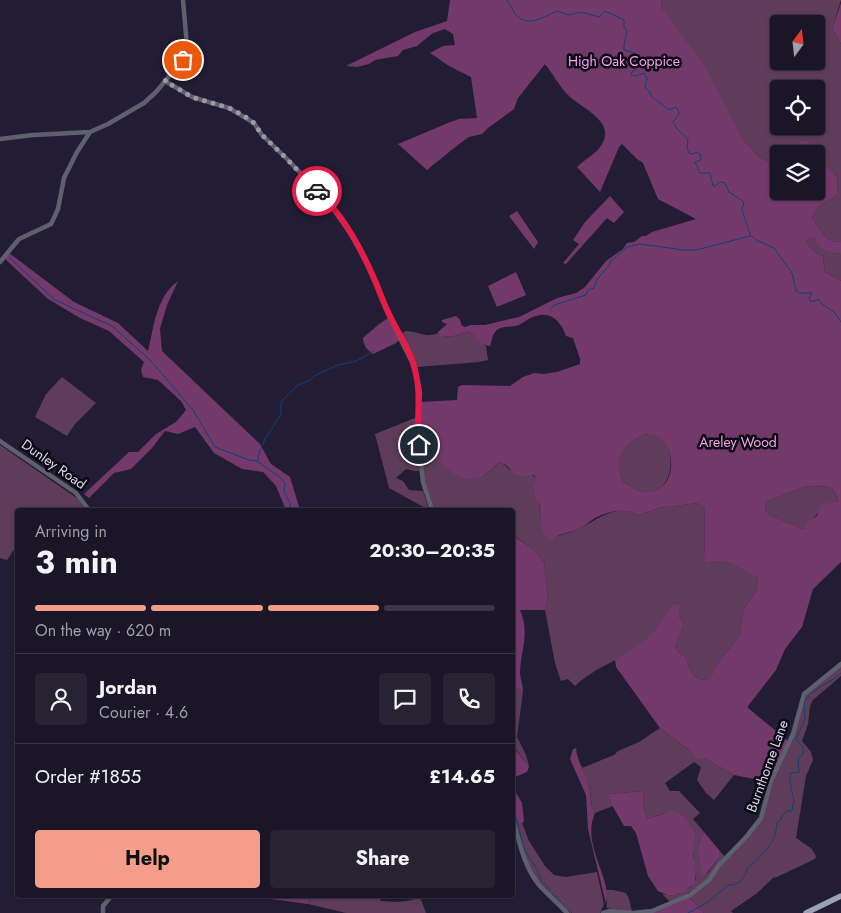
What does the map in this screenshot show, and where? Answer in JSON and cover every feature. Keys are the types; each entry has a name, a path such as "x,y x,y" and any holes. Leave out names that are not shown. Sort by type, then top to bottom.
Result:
{"main road":[{"path":"806,913 841,896"}],"street":[{"path":"0,139 90,132 144,103 183,60 187,51 183,0"},
{"path":"165,81 192,97 229,108 254,123 262,135 329,203 351,234 370,268 390,318 415,368 420,392 417,429 423,482 431,508"},
{"path":"0,262 19,239 51,224 58,209 64,178 90,132"},
{"name":"Dunley Road","path":"0,441 76,493 87,508"},
{"name":"Burnthorne Lane","path":"603,913 610,911 633,913 652,911 690,895 709,880 719,864 747,836 761,818 770,785 793,734 804,694 841,664"},
{"path":"515,827 522,854 536,880 567,913"},
{"path":"103,913 102,907 110,898"}],"shaded area":[{"path":"662,0 841,0 832,28 841,44 841,241 836,242 828,238 812,218 818,207 838,195 837,177 825,163 825,145 810,145 807,141 794,145 770,145 770,162 758,156 742,138 661,7"},
{"path":"809,237 814,237 822,247 829,251 841,254 841,281 825,272 823,256 816,253 806,243"},
{"path":"406,331 426,335 438,333 441,337 454,336 468,331 486,346 488,360 417,367 401,334"},
{"path":"62,377 96,403 75,424 67,436 35,417 46,394"},
{"path":"415,418 420,471 406,469 396,478 403,481 409,490 423,491 428,508 389,488 375,434"},
{"path":"644,434 654,435 664,441 669,450 671,460 670,471 666,481 660,488 651,492 640,491 628,485 622,481 620,472 620,459 625,448"},
{"path":"420,444 433,446 485,475 500,462 511,470 534,476 536,478 535,499 539,502 541,521 555,537 578,529 616,511 640,515 659,508 697,503 705,508 704,561 707,563 728,562 757,576 756,592 743,610 740,635 718,663 712,678 701,679 694,675 686,657 679,653 675,647 684,624 679,616 679,604 673,603 662,623 647,641 592,673 575,686 568,679 561,681 555,663 545,610 548,597 544,562 532,548 515,536 515,508 432,508 424,483"},
{"path":"0,445 78,499 84,508 15,508 15,548 7,560 0,558"},
{"path":"807,486 830,488 836,494 838,501 828,504 803,529 770,515 765,510 766,502"},
{"path":"841,666 841,676 813,700 802,741 811,752 813,760 806,776 796,838 812,849 816,856 815,859 773,878 756,894 731,911 733,913 704,913 689,897 709,881 761,820 775,775 793,739 807,693"},
{"path":"515,689 523,691 517,737 529,766 515,748"},
{"path":"660,728 697,758 704,758 734,775 714,800 706,793 697,780 701,767 694,762 665,783 670,791 679,791 700,813 693,819 704,832 699,842 699,848 707,874 719,858 719,850 725,857 702,884 670,902 662,894 673,896 679,894 691,887 696,879 690,826 665,813 647,819 643,803 644,791 608,794 613,806 595,813 592,810 590,788 582,768 614,755"},
{"path":"516,823 522,823 529,841 545,866 554,875 566,877 597,872 604,904 600,913 570,913 544,888 524,856"},
{"path":"606,890 626,893 632,912 607,908"},
{"path":"309,898 380,898 381,901 396,902 420,898 426,913 346,913 308,904"}],"green space":[{"path":"450,0 662,0 661,7 704,65 742,138 758,156 770,162 770,200 825,200 825,162 837,177 838,195 818,207 812,218 828,238 836,242 841,241 841,254 824,250 814,237 809,237 806,243 816,253 823,256 825,272 841,281 841,562 813,589 802,627 785,649 776,670 748,706 748,708 788,741 769,782 734,775 704,758 697,759 689,750 660,728 616,667 615,659 650,637 673,603 679,604 679,616 684,624 675,647 679,653 686,657 694,675 701,679 711,678 718,663 740,635 743,610 756,592 757,577 728,562 707,563 704,561 705,508 697,503 659,508 640,515 629,511 612,512 601,515 579,529 554,538 551,541 547,538 542,528 539,502 535,499 534,488 536,478 534,475 520,476 513,473 500,462 479,478 463,478 445,466 436,454 433,446 419,444 420,402 457,400 458,387 462,385 510,386 523,377 534,373 557,372 580,364 573,338 566,336 559,322 551,316 536,316 519,325 498,329 490,346 480,342 468,331 454,336 440,337 438,332 447,324 442,322 442,320 456,316 462,326 465,327 485,325 519,317 557,298 576,293 585,287 606,261 623,249 627,243 634,242 652,232 696,219 658,199 643,163 622,144 600,192 577,167 602,145 605,132 603,126 599,119 568,95 545,64 518,98 514,109 482,134 469,137 459,144 427,170 398,144 459,119 477,118 471,77 449,66 430,53 443,46 455,45 453,34 445,29 433,33 417,46 403,50 398,56 375,60 369,64 357,67 346,66 415,32 447,21","holes":["644,434 656,436 667,446 670,453 671,470 669,477 659,489 651,492 636,490 622,481 620,472 622,453 630,443","807,486 830,488 836,494 838,501 821,506 817,516 810,520 803,529 770,515 765,510 766,502"]},
{"path":"841,3 841,44 832,28"},
{"path":"807,140 811,145 793,145"},
{"path":"610,196 624,212 614,223 607,218 566,264 563,263 579,244 573,240 585,222"},
{"path":"517,211 538,242 534,249 509,216"},
{"path":"9,253 74,302 118,323 148,351 160,304 165,295 178,281 167,305 160,329 162,351 260,444 271,464 290,477 299,508 285,508 276,486 263,472 242,469 214,453 195,427 178,434 165,431 152,448 131,469 114,473 89,498 84,494 129,452 138,452 156,434 176,422 186,410 181,401 158,380 143,377 141,370 144,362 109,331 80,318 48,299 5,259"},
{"path":"516,272 526,295 497,307 488,286"},
{"path":"389,318 400,339 396,343 373,354 366,347 363,338"},
{"path":"515,537 532,548 544,562 548,597 545,610 520,610 525,633 520,672 523,691 515,689"},
{"path":"576,748 578,758 588,781 592,807 595,813 591,833 592,843 605,882 607,892 606,904 588,829 586,795 570,759 573,749"},
{"path":"515,750 529,766 527,772 515,777"},
{"path":"515,790 522,803 524,821 516,823"},
{"path":"644,791 643,803 647,819 672,811 677,812 681,814 695,834 693,855 696,870 695,883 684,892 673,896 658,891 648,876 636,833 631,826 624,826 608,794"},
{"path":"704,832 719,850 719,858 703,875 701,872 699,846"},
{"path":"689,897 704,913 648,913"},
{"path":"263,898 309,898 308,904"}],"waterway":[{"path":"507,0 516,15 528,21 538,20 557,11 569,15 581,12 599,17 605,11 624,20 624,27 627,31 624,50 635,53 628,63 636,69 631,75 636,76 644,73 647,78 645,88 650,92 651,96 670,110 675,107 678,109 679,114 673,122 678,130 688,139 687,148 689,153 697,152 700,154 701,160 695,162 700,173 710,173 713,186 720,182 725,183 729,192 744,202 742,210 751,236"},
{"path":"551,309 554,305 586,295 588,290 594,288 598,278 609,266 610,262 627,247 640,244 696,250 750,236"},
{"path":"752,236 756,240 774,248 792,273 796,291 812,293 809,298 811,302 819,299 822,304 835,313 841,322"},
{"path":"10,258 55,300 112,326 150,360 193,410 215,447 249,460 257,461 281,478 285,484 284,492 291,508"},
{"path":"258,461 258,456 265,439 281,414 281,402 298,385 338,365 356,361 374,351"},
{"path":"688,913 708,902 728,885 741,881 746,874 746,870 762,855 771,843 777,822 781,820 787,811 792,811 794,800 790,784 790,773 799,772 798,758 803,754 803,747 796,739 805,719 804,702 812,693 841,673"},
{"path":"515,814 524,849 537,869 541,880 550,890"},
{"path":"552,893 565,906"},
{"path":"568,909 572,913"}],"way so far":[{"path":"183,60 165,81 192,97 229,108 243,115 254,123 272,146 317,191"}],"route":[{"path":"317,191 329,203 351,234 376,283 390,318 409,352 415,368 420,392 417,414 419,445"}],"park label":[{"name":"High Oak Coppice","path":"624,61"},
{"name":"Areley Wood","path":"738,442"}]}
